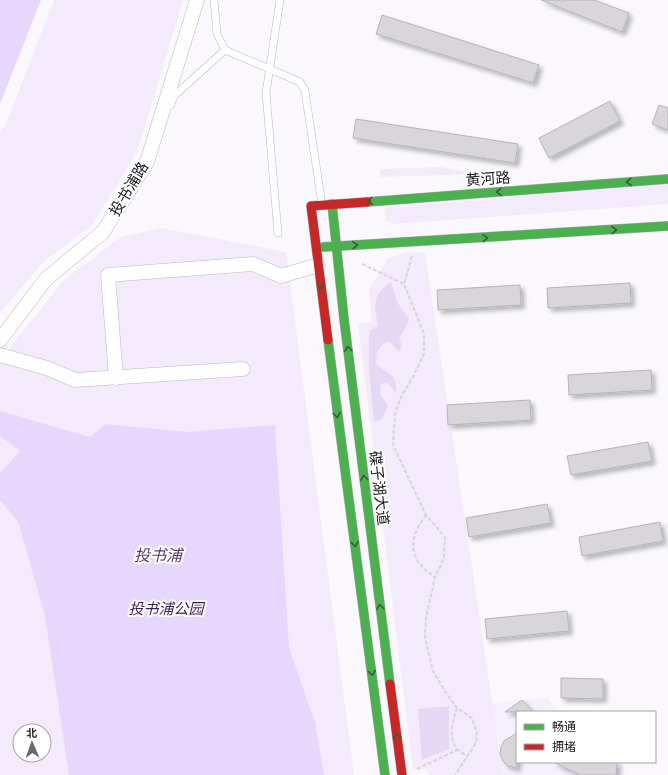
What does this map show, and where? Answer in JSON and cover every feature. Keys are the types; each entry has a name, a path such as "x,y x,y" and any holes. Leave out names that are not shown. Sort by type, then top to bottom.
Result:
{"main road":[{"name":"黄河路","path":"311,206 668,179"},
{"name":"碟子湖大道","path":"332,204 336,247 402,775"},
{"name":"碟子湖大道","path":"311,206 385,775"},
{"path":"316,248 668,226"}],"street":[{"name":"投书浦路","path":"0,340 46,279 103,232 147,162 197,0"},
{"path":"116,378 108,275 253,264 281,276 318,266"},
{"path":"0,355 47,368 75,380 243,369"}],"lane":[{"path":"214,0 216,34 225,50 300,82 305,91 322,205"},
{"path":"278,233 266,93 280,0"},
{"path":"147,162 174,96 225,50"}],"path":[{"path":"417,242 404,284 424,334 424,354 412,379 401,397 395,414 393,445 426,515 445,537 444,558 435,577 426,618 425,637 433,671 457,708 472,718 477,733 476,744 455,775"},
{"path":"362,264 404,284"},
{"path":"426,515 418,527 412,545 415,558 425,570 435,577"},
{"path":"457,708 452,721 453,739 458,750 468,757"},
{"path":"412,772 458,750"}],"shaded area":[{"path":"391,282 397,302 409,319 399,338 402,345 399,352 390,342 383,343 377,352 376,363 393,377 396,386 396,393 387,382 381,384 380,394 388,406 382,419 374,422 369,370 369,331 378,326 375,306 377,296 380,291"},
{"path":"548,698 558,711 516,711 516,763 623,763 624,775 503,775 492,703"},
{"path":"449,706 449,749 422,760 418,709"}],"green space":[{"path":"54,0 183,0 137,152 92,225 42,263 0,313 0,132 6,124"},
{"path":"441,167 480,174 380,177 380,169"},
{"path":"668,184 668,204 393,224 385,220 385,208"},
{"name":"投书浦公园","path":"161,228 286,252 354,775 0,775 0,360 64,280 121,237"},
{"path":"425,252 503,775 429,775 426,769 413,769 358,323 372,323 369,290 388,258 405,253"}],"water":[{"path":"0,0 41,0 0,104"},
{"name":"投书浦","path":"0,411 90,437 106,424 186,432 275,425 289,648 315,722 324,775 69,775 45,616 18,521 0,500 0,473 20,451 0,436"}],"building":[{"path":"541,0 594,0 629,13 622,32"},
{"path":"382,15 539,65 533,83 376,34"},
{"path":"610,101 620,121 549,158 539,138"},
{"path":"659,105 668,108 668,130 652,124"},
{"path":"356,119 518,144 515,163 353,138"},
{"path":"630,283 631,303 548,308 547,288"},
{"path":"520,285 521,305 438,310 437,290"},
{"path":"651,370 652,390 569,395 568,375"},
{"path":"530,400 531,420 448,425 447,405"},
{"path":"648,442 652,461 571,475 567,456"},
{"path":"547,504 551,523 469,537 466,518"},
{"path":"660,522 663,541 582,556 579,537"},
{"path":"567,611 569,631 487,639 485,619"},
{"path":"561,678 603,679 603,699 561,698"},
{"path":"522,700 532,711 516,711 505,712"},
{"path":"516,734 517,768 508,766 503,761 500,754 504,741"},
{"path":"555,763 617,763 616,775 580,775"}],"traffic: fast":[{"path":"367,202 668,179"},
{"path":"332,204 344,319 390,684"},
{"path":"323,247 668,226"},
{"path":"328,340 385,775"}],"traffic: jam":[{"path":"328,340 311,206 367,202"},
{"path":"390,684 402,775"}]}
